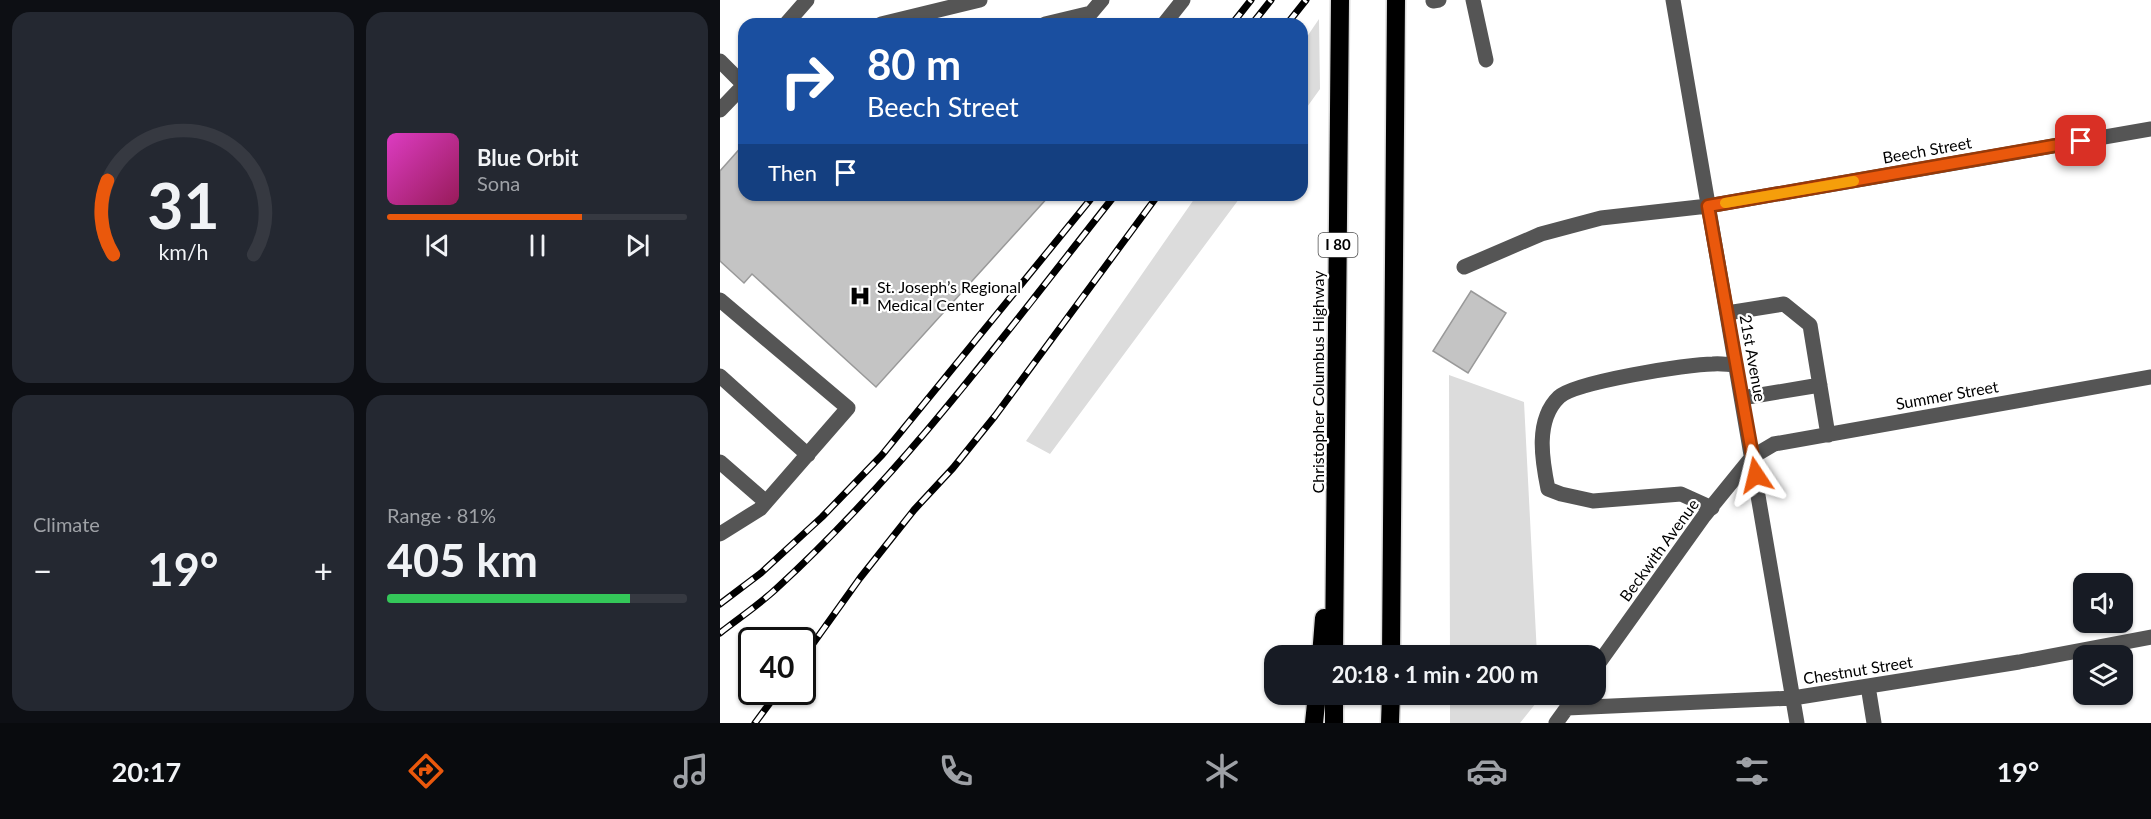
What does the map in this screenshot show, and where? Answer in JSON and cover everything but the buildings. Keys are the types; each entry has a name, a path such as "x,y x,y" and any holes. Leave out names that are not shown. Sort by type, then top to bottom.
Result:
{"highway":[{"name":"Christopher Columbus Highway","path":"1334,645 1340,0"},
{"path":"1391,645 1396,0"},
{"path":"1322,645 1336,491"},
{"path":"1314,723 1316,705"},
{"path":"1334,705 1334,723"}],"street":[{"path":"791,18 807,0"},
{"path":"906,18 980,0"},
{"path":"1095,18 1102,0"},
{"path":"1169,18 1183,0"},
{"path":"1473,0 1486,60"},
{"name":"21st Avenue","path":"1673,0 1797,723"},
{"path":"720,61 738,79"},
{"path":"720,110 738,91"},
{"name":"Beech Street","path":"1464,267 1541,234 1601,218 1708,206 2151,129"},
{"path":"720,300 848,408 760,509 720,534"},
{"path":"1727,313 1784,304 1810,325 1828,435"},
{"path":"1712,508 1681,494 1593,501 1548,489 1543,466 1543,422 1560,396 1610,378 1712,363 1736,365"},
{"path":"720,375 808,455"},
{"name":"Summer Street","path":"1752,457 1774,444 2151,377"},
{"path":"1742,398 1820,385"},
{"name":"Beckwith Avenue","path":"1606,653 1752,457"},
{"path":"720,462 766,502"},
{"name":"Chestnut Street","path":"1567,708 1793,698 2075,652 2151,637"},
{"path":"1868,686 1874,723"},
{"path":"1556,723 1569,705"}],"shaded area":[{"path":"1319,19 1320,89 1308,106 1308,35"},
{"path":"1193,201 1238,201 1050,454 1026,441"},
{"path":"1449,375 1524,402 1536,645 1450,645"},
{"path":"1450,705 1534,705 1520,723 1450,723"}],"railway":[{"path":"1237,18 1251,0"},
{"path":"1257,18 1271,0"},
{"path":"1292,18 1306,0"},
{"path":"720,604 761,573 822,517 882,455 1089,201"},
{"path":"720,633 777,588 869,496 995,348 1110,201"},
{"path":"816,639 860,578 914,510 953,468 995,416 1154,201"},
{"path":"755,723 768,705"}],"slow traffic":[{"path":"1725,203 1854,181"}],"place":[{"name":"St. Joseph’s Regional Medical Center","path":"860,296"}],"route":[{"path":"1756,475 1708,206 2081,141"}]}
